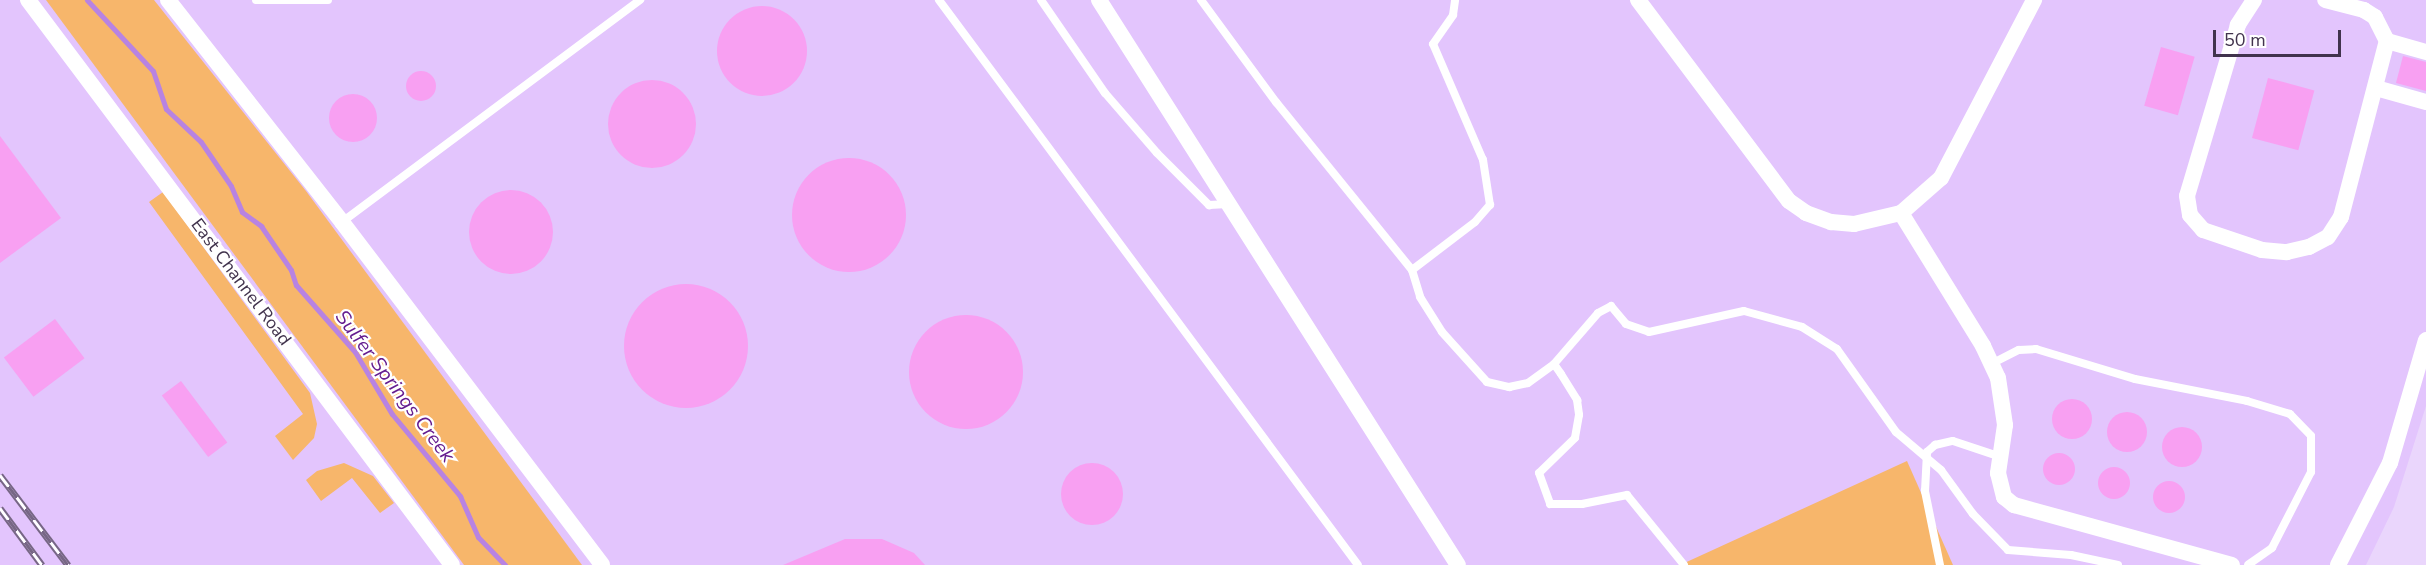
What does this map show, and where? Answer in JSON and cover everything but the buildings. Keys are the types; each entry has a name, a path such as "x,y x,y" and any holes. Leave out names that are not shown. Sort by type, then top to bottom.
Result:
{"street":[{"name":"East Channel Road","path":"28,0 452,565"},
{"path":"168,0 342,222 602,565"},
{"path":"1099,0 1458,565"},
{"path":"1638,0 1789,201 1806,213 1831,222 1879,221 1901,213 1941,178 2034,0"},
{"path":"2254,0 2238,25 2191,172 2187,196 2190,215 2203,230 2262,250 2309,247 2328,237 2341,217 2376,88 2387,41 2375,17 2364,10 2325,0"},
{"path":"2387,41 2426,52"},
{"path":"2376,88 2426,102"},
{"path":"1901,213 1991,364 2003,402 2005,425 1999,486 2004,497 2014,505 2232,565"},
{"path":"2338,565 2390,463 2426,340"}],"lane":[{"path":"256,0 328,0"},
{"path":"342,222 640,0"},
{"path":"939,0 1358,565"},
{"path":"1041,0 1105,93 1156,153 1209,205 1228,204"},
{"path":"1201,0 1276,102 1412,270 1420,297 1442,332 1486,382 1509,387 1528,383 1554,364 1598,313 1611,306 1626,324 1649,332 1744,310 1802,327 1837,349 1896,432 1926,456 2008,550 2071,555 2118,565"},
{"path":"1412,270 1475,222 1490,205 1483,160 1433,44 1453,15 1455,0"},
{"path":"1991,364 2019,350 2036,349 2135,379 2276,409 2296,419 2311,436 2311,472 2272,548 2248,565"},
{"path":"1554,364 1577,400 1579,415 1575,438 1539,473 1550,504 1582,504 1627,495 1684,565"},
{"path":"1940,565 1925,491 1926,456 1935,445 1953,441 2001,457"}],"shaded area":[{"path":"0,0 107,0 527,565 0,565"},
{"path":"46,0 154,0 306,191 582,565 464,565"},
{"path":"137,0 2426,0 2426,406 2394,507 2366,565 562,565"},
{"path":"163,192 310,393 317,424 314,438 293,460 275,436 303,414 149,202"},
{"path":"1907,461 1953,565 1680,565"},
{"path":"344,463 373,476 394,503 380,513 352,478 321,501 306,480 317,471"}],"waterway":[{"name":"Sulfer Springs Creek","path":"87,0 153,71 166,109 201,142 231,186 242,212 261,226 291,270 296,285 355,352 392,414 460,496 478,537 505,565"}],"railway":[{"path":"0,475 68,565"},
{"path":"0,508 42,565"}]}
